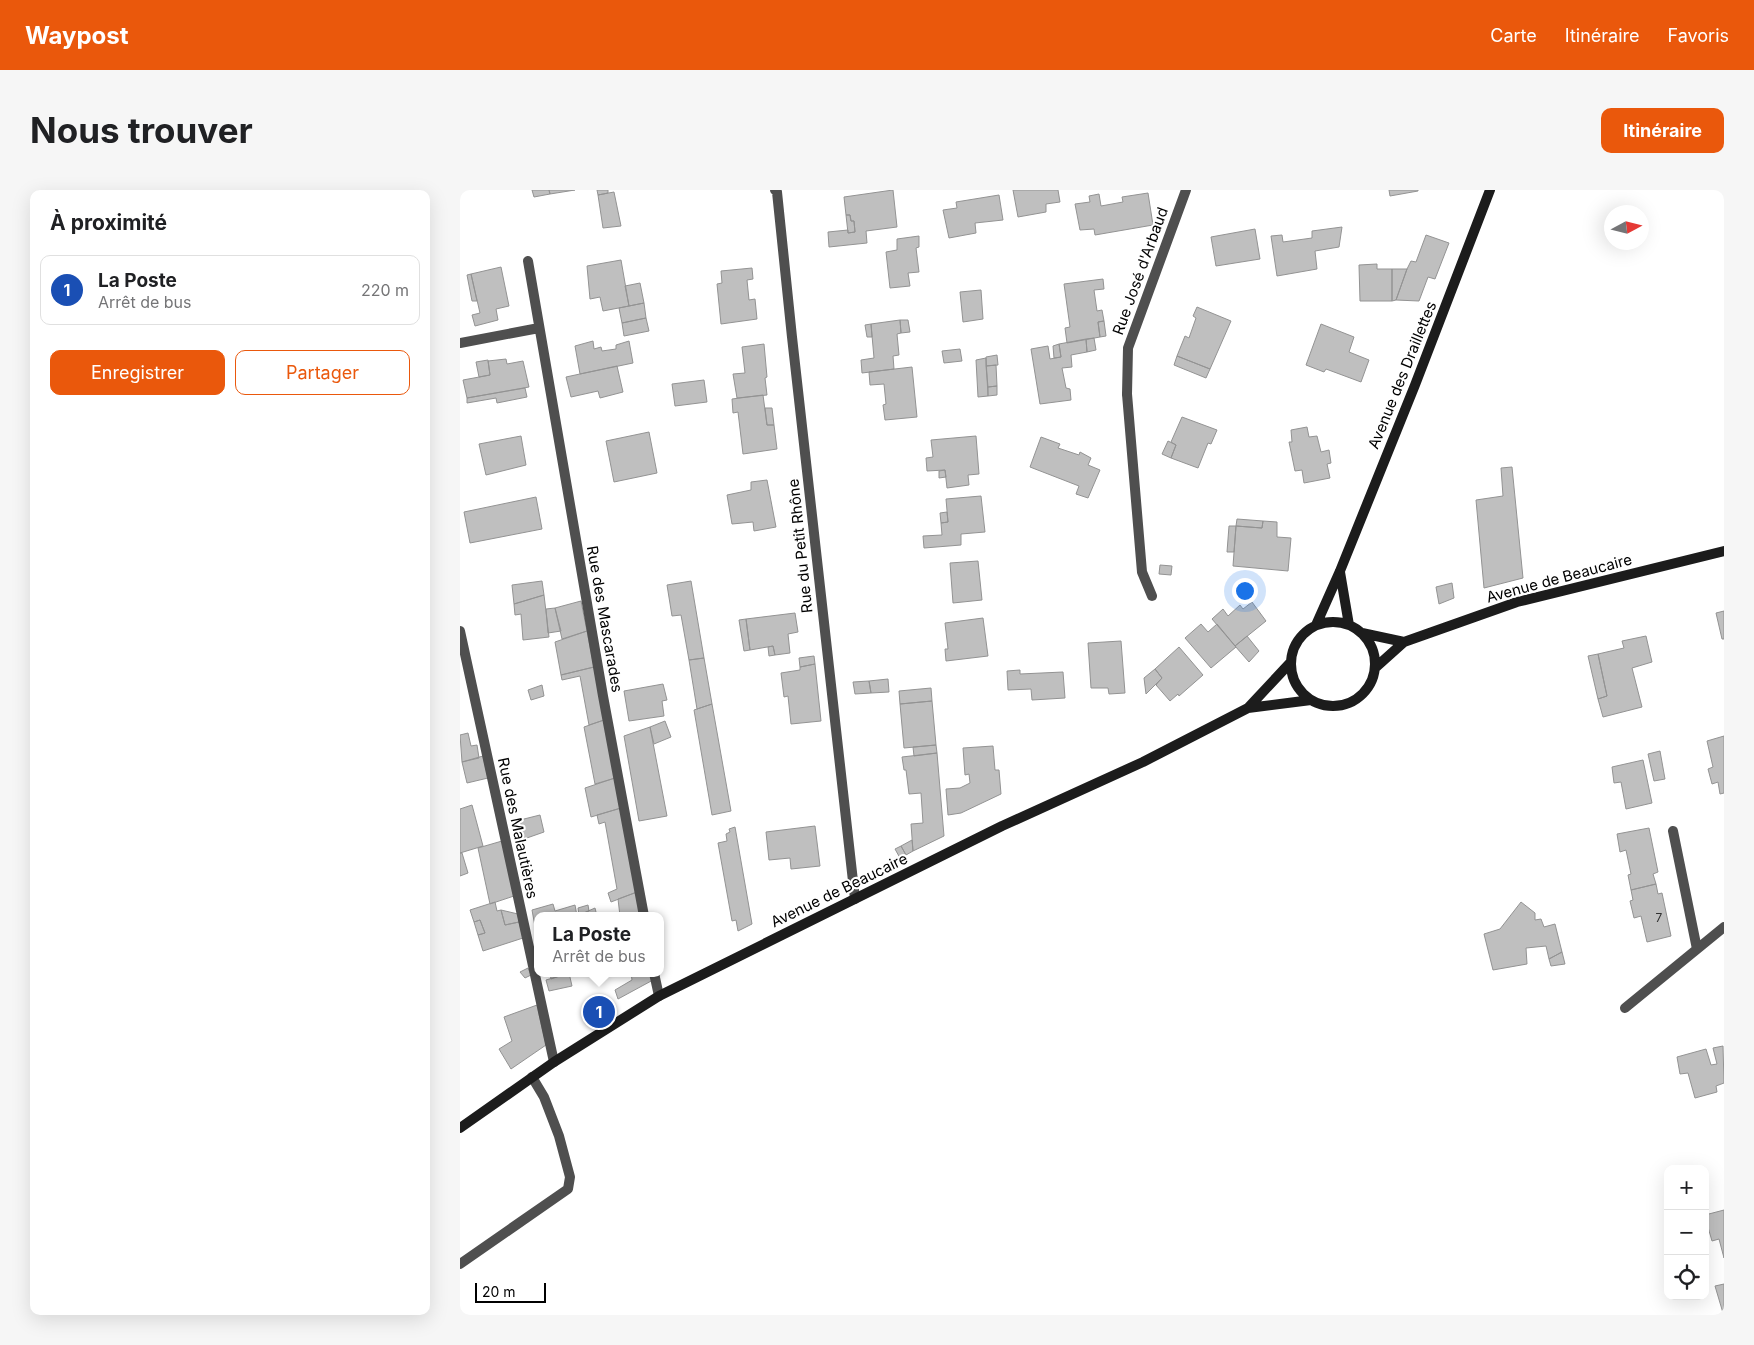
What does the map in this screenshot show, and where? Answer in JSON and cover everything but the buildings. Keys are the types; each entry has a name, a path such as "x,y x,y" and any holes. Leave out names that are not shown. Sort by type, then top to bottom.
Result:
{"street":[{"name":"Rue du Petit Rhône","path":"775,190 778,192 782,226 793,346 855,899"},
{"name":"Rue José d'Arbaud","path":"1152,596 1142,572 1127,394 1128,348 1186,190"},
{"name":"Avenue des Draillettes","path":"1316,625 1340,571 1490,190"},
{"name":"Rue des Mascarades","path":"528,261 602,688 643,912"},
{"path":"460,343 539,328"},
{"name":"Avenue de Beaucaire","path":"1375,668 1404,642 1517,602 1724,550"},
{"path":"1340,571 1349,625"},
{"path":"1362,633 1370,643 1374,655 1375,668 1371,681 1363,693 1352,701 1338,705 1324,705 1311,700 1302,693 1292,674 1290,662 1292,651 1306,631 1316,625 1338,622 1349,625 1362,633 1404,642"},
{"name":"Rue des Malautières","path":"460,631 534,970"},
{"name":"Avenue de Beaucaire","path":"1248,708 1290,662"},
{"name":"Avenue de Beaucaire","path":"460,1128 554,1062 659,996 1002,826 1143,762 1248,708 1311,700"},
{"path":"1673,832 1697,949"},
{"path":"1625,1008 1724,927"},
{"name":"Rue des Malautières","path":"535,977 554,1062"},
{"path":"655,977 659,996"},
{"path":"460,1264 568,1189 570,1177 559,1136 544,1097 532,1077"}],"place":[{"name":"La Poste","path":"599,1012"}]}
